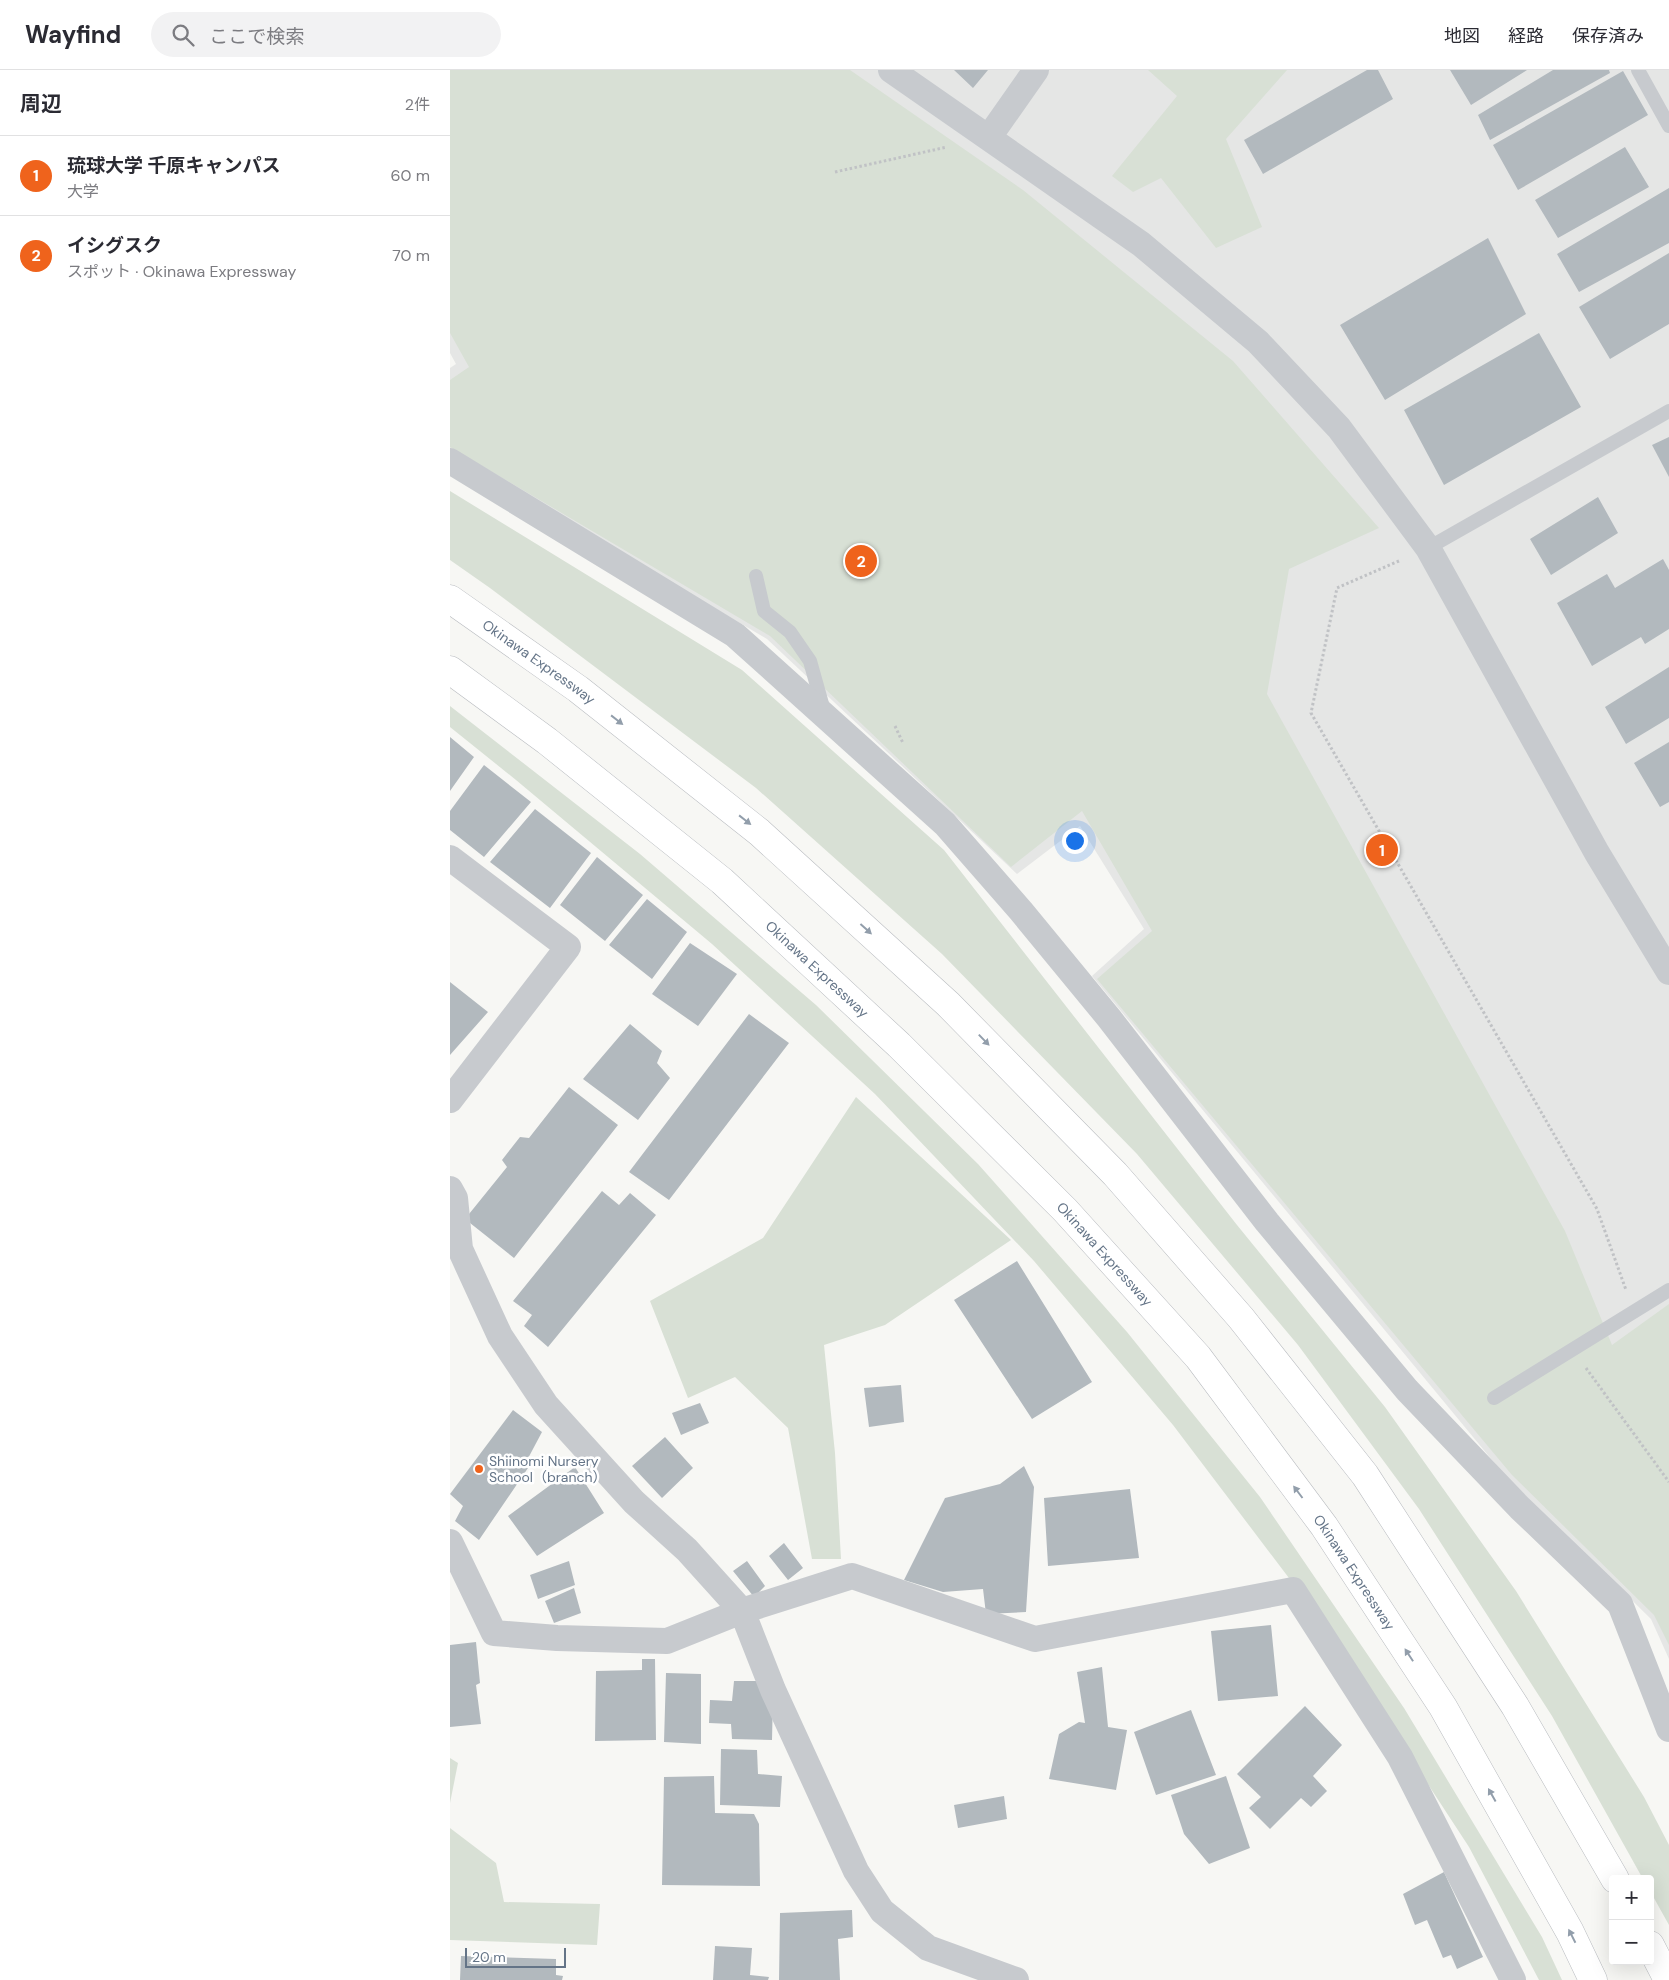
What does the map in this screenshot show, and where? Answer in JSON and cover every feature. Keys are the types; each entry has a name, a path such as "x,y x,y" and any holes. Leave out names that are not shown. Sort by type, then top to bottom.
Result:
{"highway":[{"name":"Okinawa Expressway","path":"450,599 578,689 759,832 948,1004 1115,1174 1241,1318 1365,1475 1514,1706 1613,1875"},
{"name":"Okinawa Expressway","path":"450,670 547,741 722,881 899,1045 1065,1210 1198,1357 1324,1526 1443,1707 1570,1932 1593,1980"},
{"path":"1654,1953 1668,1980"}],"street":[{"path":"891,70 1141,244 1258,342 1339,428 1428,548 1597,853 1669,972"},
{"path":"989,138 1036,70"},
{"path":"450,461 734,635 826,716 951,831 1021,911 1103,1010 1267,1222 1407,1390 1520,1508 1620,1604 1669,1729"},
{"path":"450,858 568,947 450,1100"},
{"path":"450,1189 455,1198 460,1249 500,1336 546,1405 634,1502 687,1550 742,1611 774,1690 856,1871 882,1911 928,1948 1016,1980"},
{"path":"450,1542 494,1633 565,1638 667,1641 742,1611 852,1576 1035,1639 1293,1590 1400,1756 1513,1980"}],"lane":[{"path":"1638,70 1669,126"},
{"path":"1428,548 1669,410"},
{"path":"756,576 764,612 790,632 810,661 826,716"},
{"path":"1494,1398 1669,1290"}],"path":[{"path":"835,172 989,138"},
{"path":"1428,548 1337,588 1311,712 1597,1209 1634,1311"},
{"path":"1572,1350 1669,1482"}],"shaded area":[{"path":"450,70 1669,70 1669,1659 1651,1619 1502,1472 1092,976 1144,929 1080,826 1017,874 767,639 450,451 450,368 456,364 450,353"},
{"path":"450,70 850,70 1023,190 1233,361 1379,528 1289,569 1267,694 1565,1231 1612,1345 1669,1304 1669,1645 1654,1615 1512,1475 1097,979 1152,931 1082,811 1011,867 770,636 450,447 450,380 469,367 450,333"},
{"path":"1148,70 1287,70 1226,139 1262,227 1216,248 1161,178 1133,192 1112,176 1177,96"},
{"path":"450,491 742,670 944,850 1237,1225 1385,1407 1516,1591 1644,1797 1669,1845 1669,1925 1654,1898 1654,1875 1641,1875 1552,1716 1419,1509 1298,1345 1137,1154 942,954 756,788 450,560"},
{"path":"450,706 640,854 816,1005 978,1164 1127,1332 1260,1497 1404,1708 1542,1937 1562,1980 1539,1980 1469,1847 1320,1619 1173,1425 1034,1261 875,1094 712,944 450,727"},
{"path":"856,1097 1011,1240 885,1325 824,1345 835,1453 841,1559 812,1559 788,1428 735,1377 688,1398 650,1301 763,1238"},
{"path":"450,1758 458,1763 450,1803"},
{"path":"450,1828 496,1863 504,1902 600,1904 597,1945 450,1940"}],"building":[{"path":"954,70 988,70 973,88"},
{"path":"1367,70 1378,70 1393,99 1263,174 1244,140"},
{"path":"1450,70 1527,70 1471,105"},
{"path":"1553,70 1609,70 1610,73 1490,140 1478,115"},
{"path":"1623,71 1648,115 1518,190 1493,145"},
{"path":"1625,147 1649,187 1558,238 1535,200"},
{"path":"1669,188 1669,243 1579,292 1557,254"},
{"path":"1488,238 1526,314 1385,400 1340,325"},
{"path":"1669,253 1669,324 1610,359 1579,307"},
{"path":"1539,333 1581,407 1444,485 1404,410"},
{"path":"1669,437 1669,477 1652,445"},
{"path":"1598,497 1618,533 1551,575 1530,539"},
{"path":"1663,559 1669,570 1669,629 1645,644 1641,637 1592,666 1557,603 1607,574 1615,588"},
{"path":"1669,667 1669,718 1626,744 1605,707"},
{"path":"450,737 474,757 450,791"},
{"path":"1669,742 1669,802 1660,807 1634,763"},
{"path":"484,765 531,802 484,857 450,830 450,811"},
{"path":"535,809 591,853 550,908 490,862"},
{"path":"597,857 643,895 605,941 560,905"},
{"path":"647,899 687,932 652,979 609,945"},
{"path":"690,943 737,974 698,1026 652,994"},
{"path":"450,982 488,1012 450,1055"},
{"path":"749,1014 789,1043 669,1200 629,1172"},
{"path":"630,1024 662,1051 657,1063 670,1078 638,1120 583,1079"},
{"path":"569,1087 618,1125 514,1258 465,1219 507,1167 502,1160 520,1137 529,1138"},
{"path":"602,1191 619,1205 630,1193 656,1215 548,1347 524,1326 532,1315 513,1301"},
{"path":"1017,1261 1092,1382 1032,1419 954,1300"},
{"path":"901,1385 904,1422 869,1427 864,1388"},
{"path":"700,1403 709,1423 681,1435 672,1413"},
{"path":"513,1410 542,1432 525,1464 528,1468 479,1540 455,1521 463,1506 450,1494"},
{"path":"665,1437 693,1468 662,1498 632,1466"},
{"path":"1024,1466 1034,1487 1026,1612 986,1614 983,1589 943,1592 904,1580 945,1498 1000,1484"},
{"path":"575,1467 604,1513 537,1556 508,1516"},
{"path":"1130,1489 1139,1558 1048,1566 1044,1498"},
{"path":"784,1543 803,1568 788,1580 769,1556"},
{"path":"569,1561 575,1585 538,1599 530,1575"},
{"path":"747,1561 765,1586 754,1597 733,1571"},
{"path":"574,1588 581,1613 554,1623 545,1601"},
{"path":"1271,1625 1278,1696 1218,1701 1211,1631"},
{"path":"476,1642 480,1683 476,1685 481,1724 450,1727 450,1645"},
{"path":"642,1659 655,1659 656,1740 595,1741 596,1671 642,1670"},
{"path":"1102,1667 1108,1727 1127,1730 1116,1790 1049,1779 1059,1734 1079,1722 1085,1723 1077,1672"},
{"path":"666,1673 701,1674 701,1744 664,1742"},
{"path":"734,1681 760,1681 773,1696 772,1740 732,1739 731,1724 709,1723 710,1700 732,1701"},
{"path":"1305,1706 1342,1745 1313,1776 1327,1791 1311,1807 1301,1798 1270,1829 1249,1808 1261,1797 1237,1774"},
{"path":"1191,1710 1216,1775 1156,1795 1134,1732"},
{"path":"721,1749 757,1750 758,1774 782,1776 780,1807 720,1805"},
{"path":"714,1776 715,1813 754,1814 759,1824 760,1886 662,1885 664,1777"},
{"path":"1226,1776 1250,1848 1209,1864 1184,1834 1171,1795"},
{"path":"1004,1796 1007,1819 958,1828 954,1805"},
{"path":"1444,1872 1483,1957 1457,1969 1451,1955 1443,1958 1427,1920 1415,1925 1403,1894"},
{"path":"852,1910 853,1937 838,1939 840,1980 779,1980 780,1913"},
{"path":"715,1946 752,1948 750,1975 769,1977 768,1980 713,1980"},
{"path":"461,1956 556,1959 556,1975 563,1976 562,1980 460,1980"}],"place":[{"name":"イシグスク","path":"861,561"},
{"name":"琉球大学 千原キャンパス","path":"1382,850"},
{"name":"Shiinomi Nursery School（branch）","path":"479,1469"}]}
